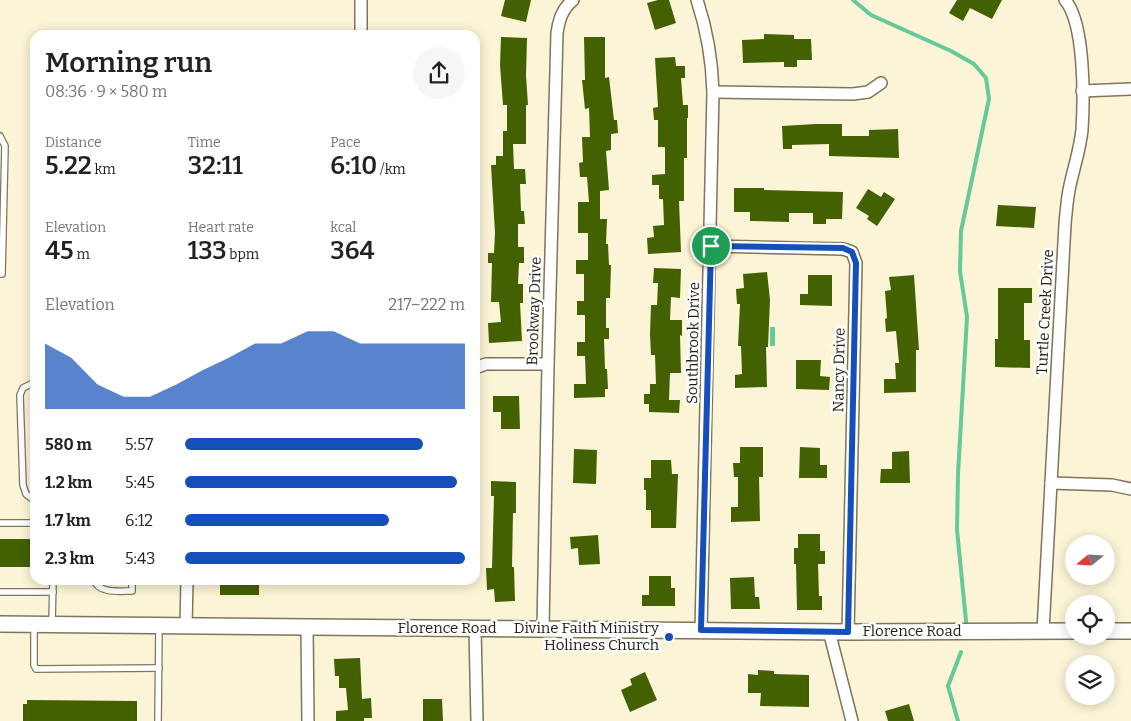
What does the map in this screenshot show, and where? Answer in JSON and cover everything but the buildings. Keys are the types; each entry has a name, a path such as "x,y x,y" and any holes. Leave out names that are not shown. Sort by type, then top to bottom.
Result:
{"street":[{"path":"361,0 361,30"},
{"name":"Brookway Drive","path":"543,628 557,33 559,20 564,9 573,0"},
{"name":"Southbrook Drive","path":"697,0 704,19 709,43 713,92 701,630"},
{"name":"Turtle Creek Drive","path":"1043,631 1065,224 1069,192 1082,131 1080,36 1069,4 1065,0"},
{"path":"713,92 853,94 868,92 881,83"},
{"path":"1082,91 1131,90"},
{"name":"Nancy Drive","path":"711,246 843,248 852,252 856,263 848,632"},
{"path":"480,366 486,364 548,364"},
{"path":"1052,483 1112,484 1131,489"},
{"path":"186,626 187,585"},
{"name":"Florence Road","path":"0,624 848,632 1065,631"},
{"path":"307,627 308,721"},
{"path":"475,628 477,721"},
{"path":"829,631 852,721"},
{"path":"1115,631 1131,631"}],"lane":[{"path":"0,136 5,146 2,274 0,274"},
{"path":"30,384 23,388 20,395 23,485 26,494 30,497"},
{"path":"0,522 30,523"},
{"path":"52,625 53,585"},
{"path":"96,585 101,589 132,591 132,585"},
{"path":"0,592 52,592"},
{"path":"34,625 34,665 36,669 159,668"},
{"path":"158,721 159,626"}],"shaded area":[{"path":"770,327 775,327 775,346 770,346"}],"waterway":[{"path":"853,0 871,15 951,51 974,64 986,78 989,99 961,231 960,271 967,317 958,474 957,530 966,621"},
{"path":"958,721 948,686 961,652"}],"place":[{"name":"Divine Faith Ministry Holiness Church","path":"669,637"}],"route":[{"path":"711,246 843,248 852,252 856,263 848,632 701,630 711,246"}]}
